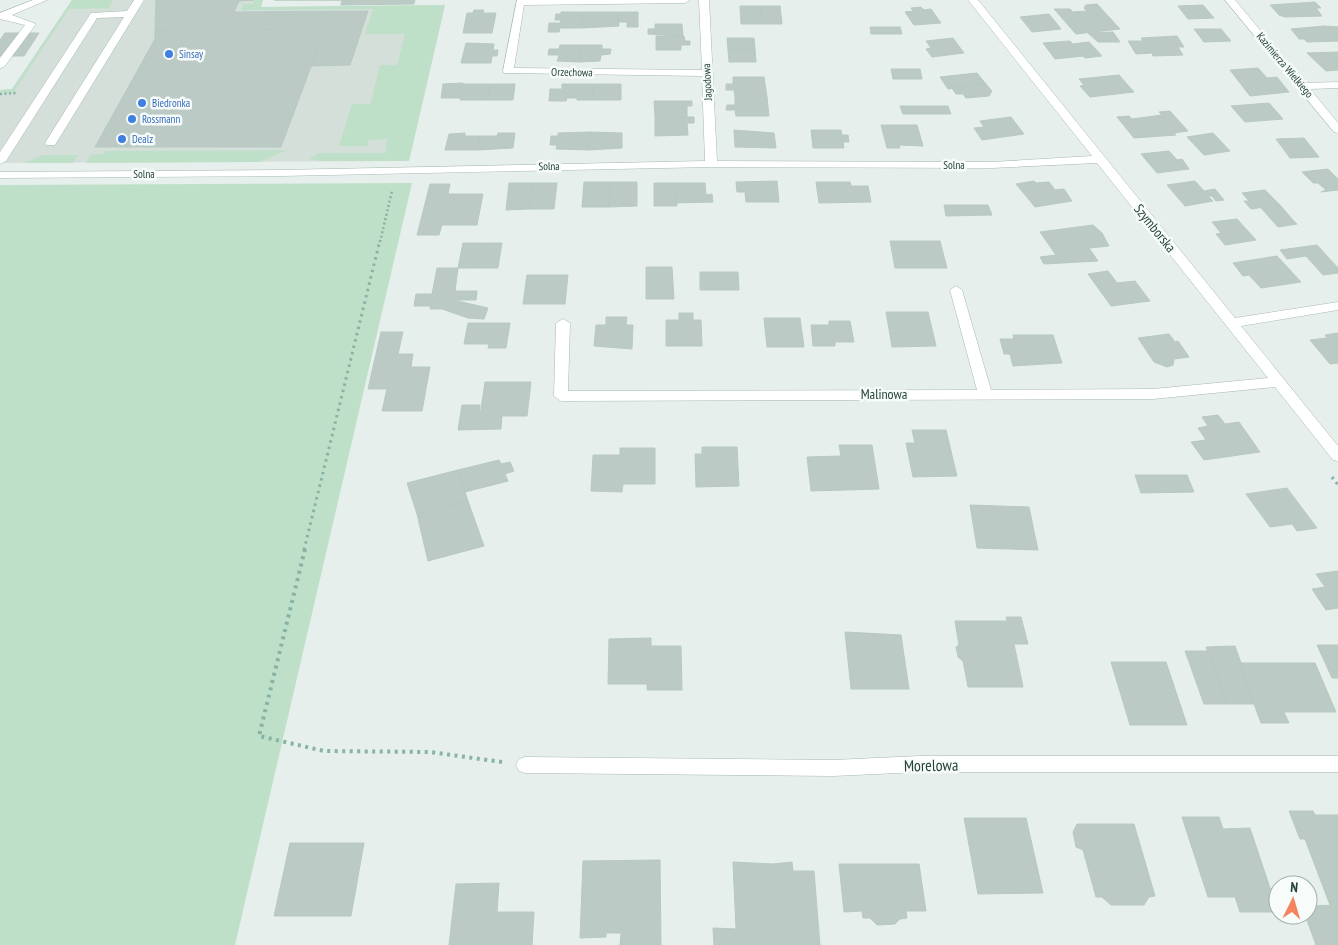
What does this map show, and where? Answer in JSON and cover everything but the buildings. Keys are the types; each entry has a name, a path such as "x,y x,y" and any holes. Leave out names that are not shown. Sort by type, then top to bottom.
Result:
{"street":[{"path":"23,0 38,2"},
{"path":"51,144 139,0"},
{"path":"661,1 685,0"},
{"name":"Jagodowa","path":"704,0 711,164"},
{"name":"Szymborska","path":"973,0 1098,159 1338,456"},
{"name":"Kazimierza Wielkiego","path":"1230,0 1338,130"},
{"name":"Orzechowa","path":"661,1 520,2 508,71 706,73"},
{"path":"1,15 38,2"},
{"path":"0,161 94,15 130,14"},
{"path":"0,65 31,24 1,15"},
{"path":"1303,86 1338,84"},
{"name":"Solna","path":"0,174 281,173 392,169 711,164 992,165 1098,159"},
{"path":"956,290 985,393"},
{"path":"1232,323 1338,306"},
{"name":"Malinowa","path":"563,324 561,396 985,393 1153,394 1279,382"},
{"name":"Morelowa","path":"525,765 833,768 930,764 1338,764"}],"path":[{"path":"392,169 394,182 259,736 324,751 430,752 525,765"}],"shaded area":[{"path":"72,0 263,0 261,7 445,5 409,161 0,163 0,90 12,89"}],"green space":[{"path":"72,0 113,0 109,8 125,8 69,9 13,93 0,93 1,90 12,89"},
{"path":"255,0 263,0 261,7 445,5 409,161 319,161 309,159 318,153 385,153 387,139 369,140 367,146 339,146 352,104 370,104 380,65 397,65 405,34 365,34 373,9 241,10 244,4 253,4"},
{"path":"287,150 260,162 86,163 91,155 103,154 105,151"},
{"path":"43,155 78,155 73,163 25,163"},
{"path":"412,183 235,945 0,945 0,185"}],"place":[{"name":"Sinsay","path":"169,54"},
{"name":"Biedronka","path":"142,103"},
{"name":"Rossmann","path":"132,119"},
{"name":"Dealz","path":"122,139"}]}
